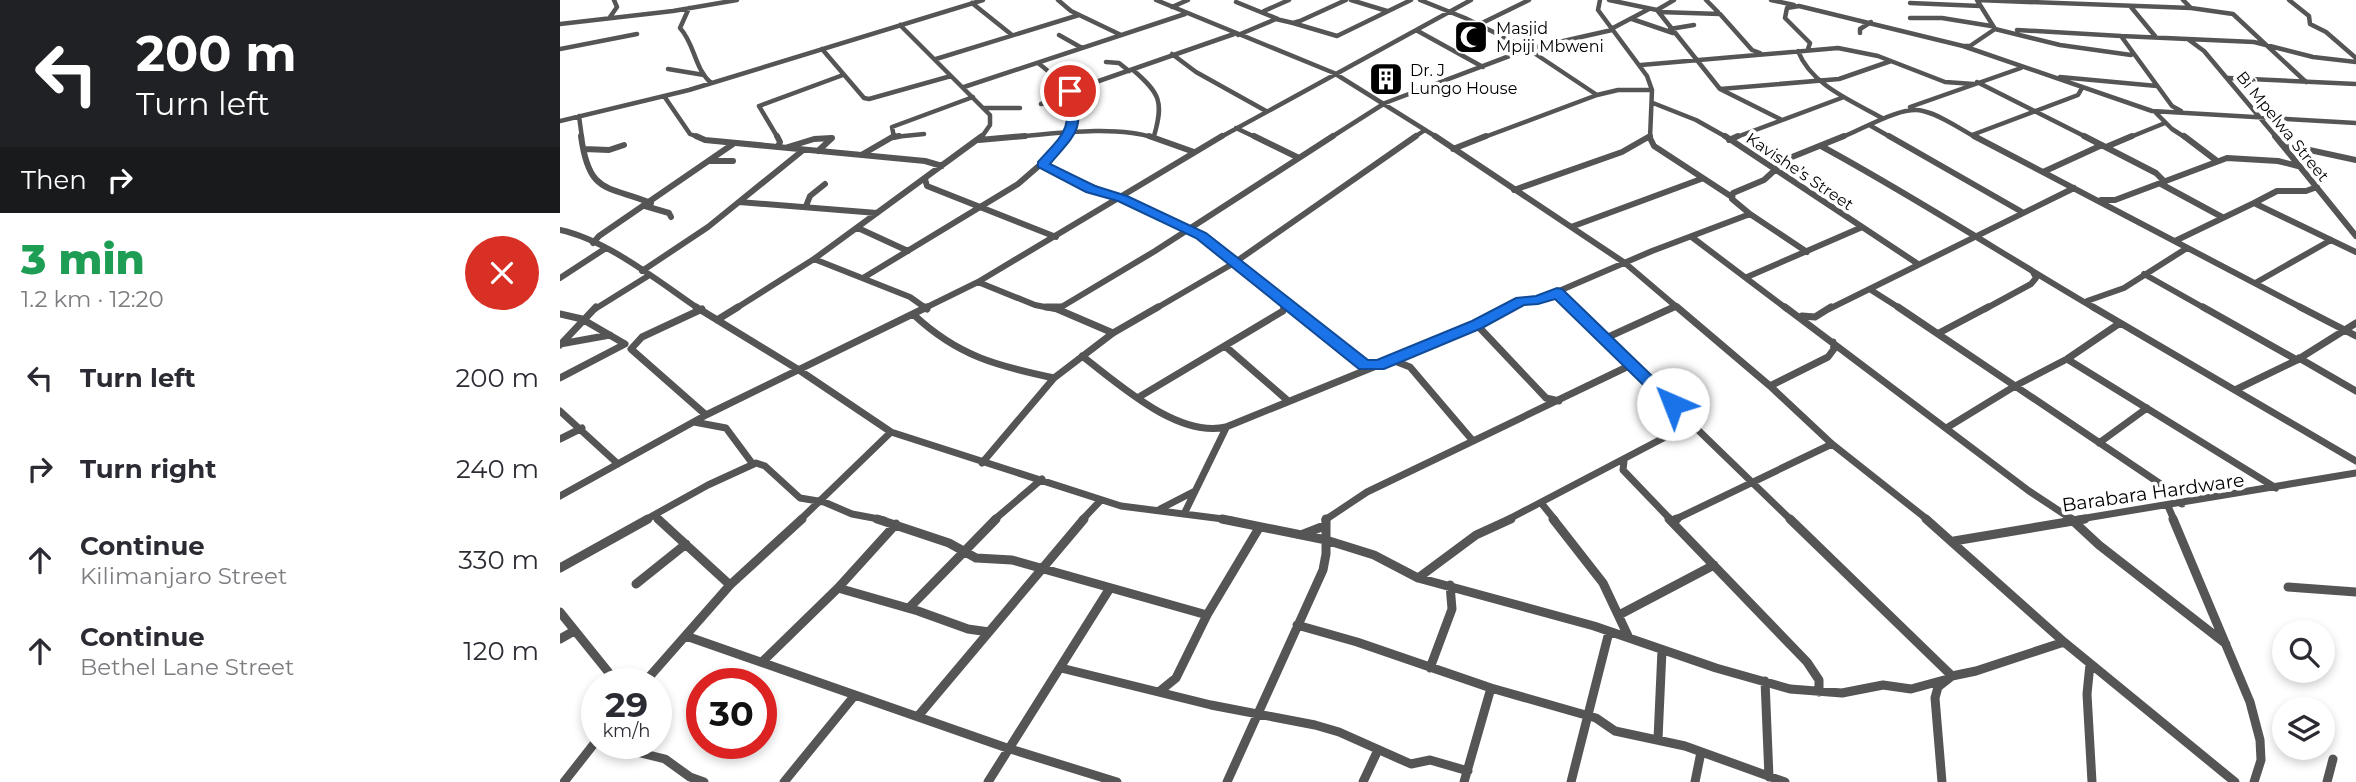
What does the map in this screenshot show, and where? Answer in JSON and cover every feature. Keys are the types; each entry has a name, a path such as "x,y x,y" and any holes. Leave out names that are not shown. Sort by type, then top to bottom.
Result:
{"street":[{"path":"609,18 617,6 614,0"},
{"path":"673,11 676,0"},
{"path":"560,24 718,6 737,0"},
{"path":"560,121 711,83 983,0"},
{"path":"1058,0 1079,15 1121,36"},
{"path":"1156,0 1334,73 1385,103 1625,264 1770,386 1832,444 1954,541 2064,642 2235,782"},
{"path":"1172,7 1188,0"},
{"path":"1234,1 1245,0"},
{"path":"1264,11 1289,0"},
{"path":"1293,23 1349,0 1381,12"},
{"path":"1234,1 1332,37 1411,0"},
{"path":"1420,0 1528,50 1597,95"},
{"path":"560,496 706,415 978,282 1122,198 1194,152 1471,0"},
{"path":"1478,25 1529,0"},
{"path":"1600,0 1598,10 1641,65 1653,90 1650,138 1654,146"},
{"path":"1609,0 1655,10 1716,12"},
{"path":"1057,309 1189,229 1385,103 1528,50 1612,30 1674,0"},
{"path":"1706,0 1753,54"},
{"path":"1771,0 1898,28 1971,48 2152,111 2356,123"},
{"path":"2132,55 2066,46 1996,28 1977,0 2191,8 2232,14 2306,82"},
{"path":"2183,0 2191,8"},
{"path":"2289,0 2309,17 2310,24 2326,32 2356,60"},
{"path":"1898,28 1913,13 1909,1 1980,6"},
{"path":"972,3 1012,35"},
{"path":"1793,4 1785,18 1805,38 1809,47"},
{"path":"2131,7 2155,36"},
{"path":"689,8 681,28 690,37 695,61 704,78 711,83"},
{"path":"1655,10 1720,89 1782,120"},
{"path":"964,87 1186,14"},
{"path":"936,59 1079,15"},
{"path":"1910,18 1942,18 1996,28 2266,44 2313,57 2356,60"},
{"path":"1041,104 1172,54 1278,19"},
{"path":"1633,19 1672,31 1693,26"},
{"path":"1860,33 1860,29 1871,22"},
{"path":"717,320 814,259 913,187 926,182 942,166 979,140 991,122 990,114 901,25"},
{"path":"1971,48 1996,28"},
{"path":"1416,30 1483,67"},
{"path":"560,50 637,34"},
{"path":"1059,36 1082,48"},
{"path":"2121,36 2132,55 2172,106 2184,113"},
{"path":"1805,38 1892,61 1962,88"},
{"name":"Bi Mpelwa Street","path":"2185,38 2197,44 2228,78 2356,236"},
{"path":"1641,65 1753,54 1798,53 1809,47 1843,49"},
{"path":"822,49 864,98 869,100 951,76"},
{"path":"1798,53 1822,81 1882,118"},
{"path":"1172,54 1196,72 1266,111"},
{"path":"1720,89 1822,81 1860,73 1892,61"},
{"path":"863,278 980,209 1042,165 1070,133 1075,114 1070,93 1057,77 1038,62"},
{"path":"1106,62 1119,63 1131,70 1148,82 1160,97 1161,112 1154,136"},
{"path":"1732,197 1733,193 1764,180 1777,167 1871,126 1882,118 2022,67"},
{"path":"668,69 704,75"},
{"path":"781,147 759,106 843,75"},
{"path":"2047,76 2157,86"},
{"path":"2228,78 2356,84"},
{"path":"1945,82 1976,83 2034,110 2156,173 2163,183 2222,217"},
{"path":"1972,135 2078,95 2082,88"},
{"path":"1453,149 1597,95 1618,90 1653,90"},
{"path":"664,96 690,134 705,141 861,155 942,166"},
{"path":"894,137 892,127 973,97"},
{"path":"1729,140 1844,97"},
{"name":"Kavishe’s Street","path":"1653,106 1680,111 1777,167 1860,228 1918,264"},
{"path":"1910,107 1925,111 2100,200 2356,336"},
{"path":"983,108 1020,108"},
{"path":"2152,111 2208,152 2217,162"},
{"path":"579,116 589,171 601,187 669,213 671,217"},
{"path":"2043,172 2165,123"},
{"path":"1871,126 2022,212"},
{"path":"1236,128 1299,158"},
{"path":"982,463 1054,378 1082,356 1113,333 1234,263 1425,130"},
{"path":"979,140 1070,133 1139,133 1194,152"},
{"path":"861,155 881,147 894,137 924,134"},
{"path":"781,147 814,139 832,138 817,152"},
{"path":"1514,190 1650,138"},
{"path":"590,240 648,205 733,144"},
{"path":"1640,144 1654,146 1807,251"},
{"path":"2282,144 2356,160"},
{"path":"584,149 609,150 624,145"},
{"path":"1821,146 1893,185 1974,237 2356,461"},
{"path":"560,344 582,319 609,297 645,274 802,151"},
{"path":"2100,200 2115,200 2227,158 2299,166"},
{"path":"710,161 733,161"},
{"path":"1042,165 1091,189 1122,198 1189,229 1234,263 1284,307 1293,310 1359,363 1379,365"},
{"path":"1570,227 1700,179"},
{"path":"926,182 980,209 1056,237"},
{"path":"806,206 810,196 825,184"},
{"path":"2175,241 2277,191 2309,191 2317,187"},
{"path":"1798,315 1815,317 2074,188"},
{"path":"739,202 877,213"},
{"path":"2255,203 2356,252"},
{"path":"1082,356 1161,413 1198,429 1226,427 1477,325 1521,301 1538,300 1557,293 1651,251 1693,238 1750,214"},
{"path":"858,228 908,251"},
{"path":"1747,277 1860,228"},
{"path":"560,230 580,233 606,248 799,370 891,432 1121,506 1185,512 1326,540 1374,555 1418,578 1450,585 1798,690 1842,694 1883,685 1911,689 2016,659 2064,642"},
{"path":"1693,238 1948,427 2029,491 2072,519 2099,545 2226,644"},
{"path":"2257,282 2331,240"},
{"path":"560,278 606,248"},
{"path":"2084,301 2101,299 2187,248"},
{"path":"814,259 910,297 927,309"},
{"path":"2033,272 2035,281"},
{"path":"2144,274 2356,391"},
{"path":"1939,333 2035,281 2051,282"},
{"path":"978,282 1035,305 1057,309 1113,333"},
{"path":"1871,290 1939,333 2177,496 2182,504"},
{"path":"1557,293 1754,481 1948,678"},
{"path":"2101,299 2102,312"},
{"path":"1606,338 1676,306"},
{"path":"1139,397 1284,307"},
{"path":"702,309 642,337 631,349 640,360 706,415"},
{"path":"560,314 582,319 625,344 560,378"},
{"path":"914,315 934,335 963,353 1054,378"},
{"path":"1814,328 1815,317"},
{"path":"1948,427 2015,386 2067,359 2120,323"},
{"path":"2235,390 2298,359 2356,323"},
{"path":"1477,325 1546,398 1559,401"},
{"path":"560,344 611,334"},
{"path":"1828,357 1835,349 1833,342"},
{"path":"1225,346 1287,400"},
{"path":"1770,386 1828,357 1853,357"},
{"path":"2067,359 2276,488"},
{"path":"1391,360 1410,367 1473,441"},
{"path":"1227,782 1323,570 1328,556 1324,526 1326,518 1346,504 1631,365"},
{"path":"2099,443 2147,408"},
{"path":"560,411 582,428 618,464"},
{"path":"693,422 726,428 752,463 765,466 800,498 897,524 976,558 1012,560 1207,615"},
{"path":"1418,578 1476,535 1542,504 1692,423"},
{"path":"1185,512 1226,427"},
{"path":"560,439 582,428"},
{"path":"1210,430 1220,437"},
{"path":"657,668 730,585 891,432"},
{"path":"1672,521 1832,444"},
{"path":"1624,461 1623,467 1627,475 1807,662 1819,680 1819,692"},
{"path":"560,568 752,463"},
{"path":"1604,471 1627,475"},
{"name":"Barabara Hardware","path":"1954,541 2356,473"},
{"path":"909,608 1004,510 1042,479"},
{"path":"1160,510 1194,491"},
{"path":"919,715 1101,500"},
{"path":"1542,504 1595,572 1629,638"},
{"path":"2168,506 2250,702 2259,740 2260,761 2254,782"},
{"path":"655,516 730,585"},
{"path":"762,662 838,588 897,524"},
{"path":"1301,536 1324,526"},
{"path":"1160,691 1172,683 1207,615 1259,528"},
{"path":"636,584 686,544"},
{"path":"1619,615 1714,565"},
{"path":"1430,668 1452,609 1450,585"},
{"path":"2288,587 2355,594"},
{"path":"838,588 862,597 909,608 961,628 989,632"},
{"path":"988,782 1110,588"},
{"path":"560,612 605,668"},
{"path":"1297,625 1357,642 1492,688 1586,715 1615,730 1701,752 1785,782"},
{"path":"560,639 574,631"},
{"path":"1571,782 1609,632"},
{"path":"686,636 919,715 1007,748 1117,782"},
{"path":"1658,739 1662,650"},
{"path":"2090,664 2087,694 2092,782"},
{"path":"1061,668 1180,697 1315,725 1411,764 1430,760 1466,777 1492,688"},
{"path":"1942,782 1935,698 1938,687 1948,678"},
{"path":"1765,681 1769,777"},
{"path":"1172,683 1180,697"},
{"path":"784,782 855,695"},
{"path":"1363,782 1378,750"},
{"path":"1695,782 1701,752"},
{"path":"564,778 581,758"},
{"path":"665,759 690,777 704,782"},
{"path":"2327,782 2333,760"}],"place":[{"name":"Masjid Mpiji Mbweni","path":"1471,37"},
{"name":"Dr. J Lungo House","path":"1386,79"}],"route":[{"path":"1070,91 1075,114 1070,133 1042,165 1091,189 1122,198 1201,236 1359,363 1379,365 1477,325 1510,305 1557,293 1673,404"}]}
